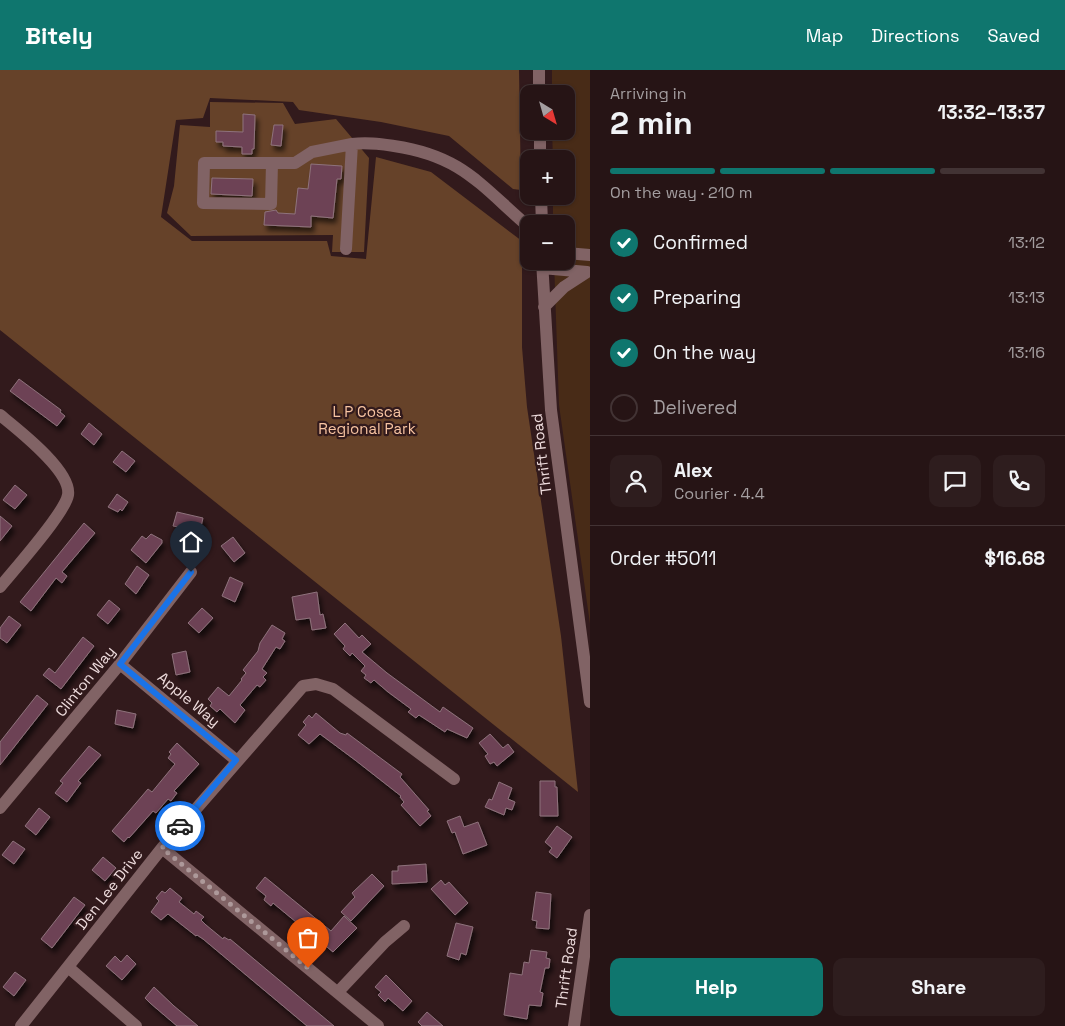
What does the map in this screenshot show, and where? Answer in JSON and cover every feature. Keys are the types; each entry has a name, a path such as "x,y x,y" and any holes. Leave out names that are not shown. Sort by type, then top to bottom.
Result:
{"street":[{"path":"539,70 539,85"},
{"path":"272,163 271,204 203,203 204,164 272,163 295,163 312,152 364,142 419,150 444,158 476,179 520,219"},
{"path":"346,249 352,144"},
{"path":"575,254 590,255"},
{"name":"Thrift Road","path":"542,270 556,453 590,702"},
{"path":"575,270 589,272"},
{"path":"544,307 564,287 589,272"},
{"path":"0,415 39,449 56,467 63,478 68,494 62,509 0,587"},
{"name":"Clinton Way","path":"0,808 120,664 191,572"},
{"name":"Apple Way","path":"120,664 236,760"},
{"name":"Den Lee Drive","path":"21,1026 162,848 299,688 308,684 324,685 342,695 368,717 454,779"},
{"path":"162,848 378,1026"},
{"name":"Thrift Road","path":"574,1026 590,915"},
{"path":"338,992 385,942 404,926"},
{"path":"68,966 136,1026"}],"shaded area":[{"path":"552,70 590,70 590,624 559,405 554,270 575,270 575,215 553,215 553,205 575,205 575,150 553,150 552,140 575,140 575,85 552,85"}],"green space":[{"name":"L P Cosca Regional Park","path":"0,70 519,70 520,190 513,189 449,136 381,122 299,110 293,102 210,98 203,118 176,120 161,217 192,241 327,241 331,256 366,259 376,157 431,172 520,239 522,347 527,407 561,636 578,792 0,330"},
{"path":"210,102 283,103 295,124 336,119 369,158 364,252 332,252 333,235 191,236 167,213 174,186 180,125 210,127"}],"building":[{"path":"243,114 255,115 254,149 252,149 252,154 242,154 242,147 223,146 223,142 216,142 216,131 243,132"},
{"path":"274,125 283,125 281,146 271,145"},
{"path":"311,164 342,166 341,179 337,179 333,218 311,216 311,227 264,225 265,212 276,210 278,213 295,214 298,188 308,189"},
{"path":"212,178 253,179 252,196 211,194"},
{"path":"19,379 61,410 60,412 65,416 57,426 10,391"},
{"path":"89,423 102,434 94,445 81,434"},
{"path":"122,451 135,461 126,472 113,462"},
{"path":"15,485 27,495 15,509 3,500"},
{"path":"117,494 128,502 122,511 120,509 118,512 108,507"},
{"path":"177,512 203,518 200,531 173,526"},
{"path":"0,516 12,526 0,541"},
{"path":"84,523 95,533 62,572 67,576 62,583 56,578 31,611 20,602"},
{"path":"151,534 162,540 162,543 146,563 131,550 142,536 146,539"},
{"path":"233,537 245,553 234,562 221,546"},
{"path":"137,566 149,575 136,594 125,584"},
{"path":"230,577 243,583 235,602 222,596"},
{"path":"317,592 320,615 323,614 326,628 312,630 310,618 296,620 292,597"},
{"path":"109,600 120,609 108,624 97,615"},
{"path":"202,608 213,618 199,633 188,623"},
{"path":"9,616 21,625 7,643 0,638 0,628"},
{"path":"345,623 359,638 362,635 371,644 362,652 387,673 440,712 443,707 473,728 467,738 447,729 445,732 419,715 416,718 408,712 411,709 374,680 371,683 364,678 366,675 361,671 365,666 352,653 350,656 343,649 345,646 334,634"},
{"path":"272,625 285,633 282,639 285,641 280,649 276,647 262,669 267,673 263,677 266,680 260,687 257,685 240,705 245,710 235,723 220,709 217,712 210,706 212,703 208,699 218,687 229,696 242,680 246,673 243,670 258,651 260,643"},
{"path":"83,637 94,646 61,689 43,675 49,668 55,673"},
{"path":"186,651 190,672 176,675 172,654"},
{"path":"37,695 48,704 0,765 0,742"},
{"path":"117,710 136,714 133,728 115,724"},
{"path":"316,713 340,733 346,735 347,733 402,774 400,777 429,810 427,811 431,816 420,826 401,805 404,802 401,796 355,760 320,734 309,744 298,735 306,725 303,722 309,715 312,718"},
{"path":"490,734 503,748 508,744 514,752 497,766 494,762 490,764 485,756 488,754 479,743"},
{"path":"177,743 199,764 174,791 177,793 171,801 168,799 156,813 153,811 124,842 112,831 148,789 152,792 175,764 168,758 171,754 169,752"},
{"path":"89,746 101,755 78,781 81,783 67,802 55,793 63,783 60,781"},
{"path":"540,781 555,781 558,816 540,816"},
{"path":"499,782 512,788 508,799 515,802 512,810 506,808 504,815 485,807 489,799 492,800"},
{"path":"39,808 50,817 36,835 25,826"},
{"path":"460,816 464,827 478,822 487,845 463,854 455,832 452,833 447,821"},
{"path":"557,826 572,837 557,858 549,852 552,848 545,842"},
{"path":"13,841 25,849 14,864 2,855"},
{"path":"103,857 116,868 105,881 92,870"},
{"path":"426,864 427,882 392,884 392,871 398,871 398,866"},
{"path":"372,874 384,886 351,921 341,912 355,897 352,893"},
{"path":"265,877 331,931 344,916 357,928 333,952 309,932 304,929 301,932 293,926 296,922 273,903 271,906 264,900 266,896 256,888"},
{"path":"441,880 445,885 449,882 468,903 455,915 431,889"},
{"path":"170,888 182,898 179,902 194,914 196,911 204,917 201,920 206,925 223,939 224,937 230,939 334,1026 307,1026 203,939 196,936 168,914 161,920 151,912 159,901 156,898 162,891 165,893"},
{"path":"536,892 551,894 549,929 536,928 537,921 532,920"},
{"path":"74,897 85,905 52,948 41,939"},
{"path":"456,923 473,927 466,955 461,953 459,960 447,956"},
{"path":"531,950 547,952 546,958 550,959 549,968 545,968 540,992 543,993 541,1006 529,1005 527,1019 504,1015 510,973 522,975 524,962 529,963"},
{"path":"127,955 136,964 122,980 106,966 115,956 121,962"},
{"path":"15,972 26,980 14,996 3,987"},
{"path":"386,975 412,1001 403,1011 388,998 385,1002 378,995 381,992 375,987"},
{"path":"154,987 198,1026 177,1026 150,1003 145,998"},
{"path":"427,1012 443,1026 422,1026 418,1022"}],"way so far":[{"path":"180,826 162,848 308,968"}],"route":[{"path":"180,826 236,760 120,664 191,572"}]}
